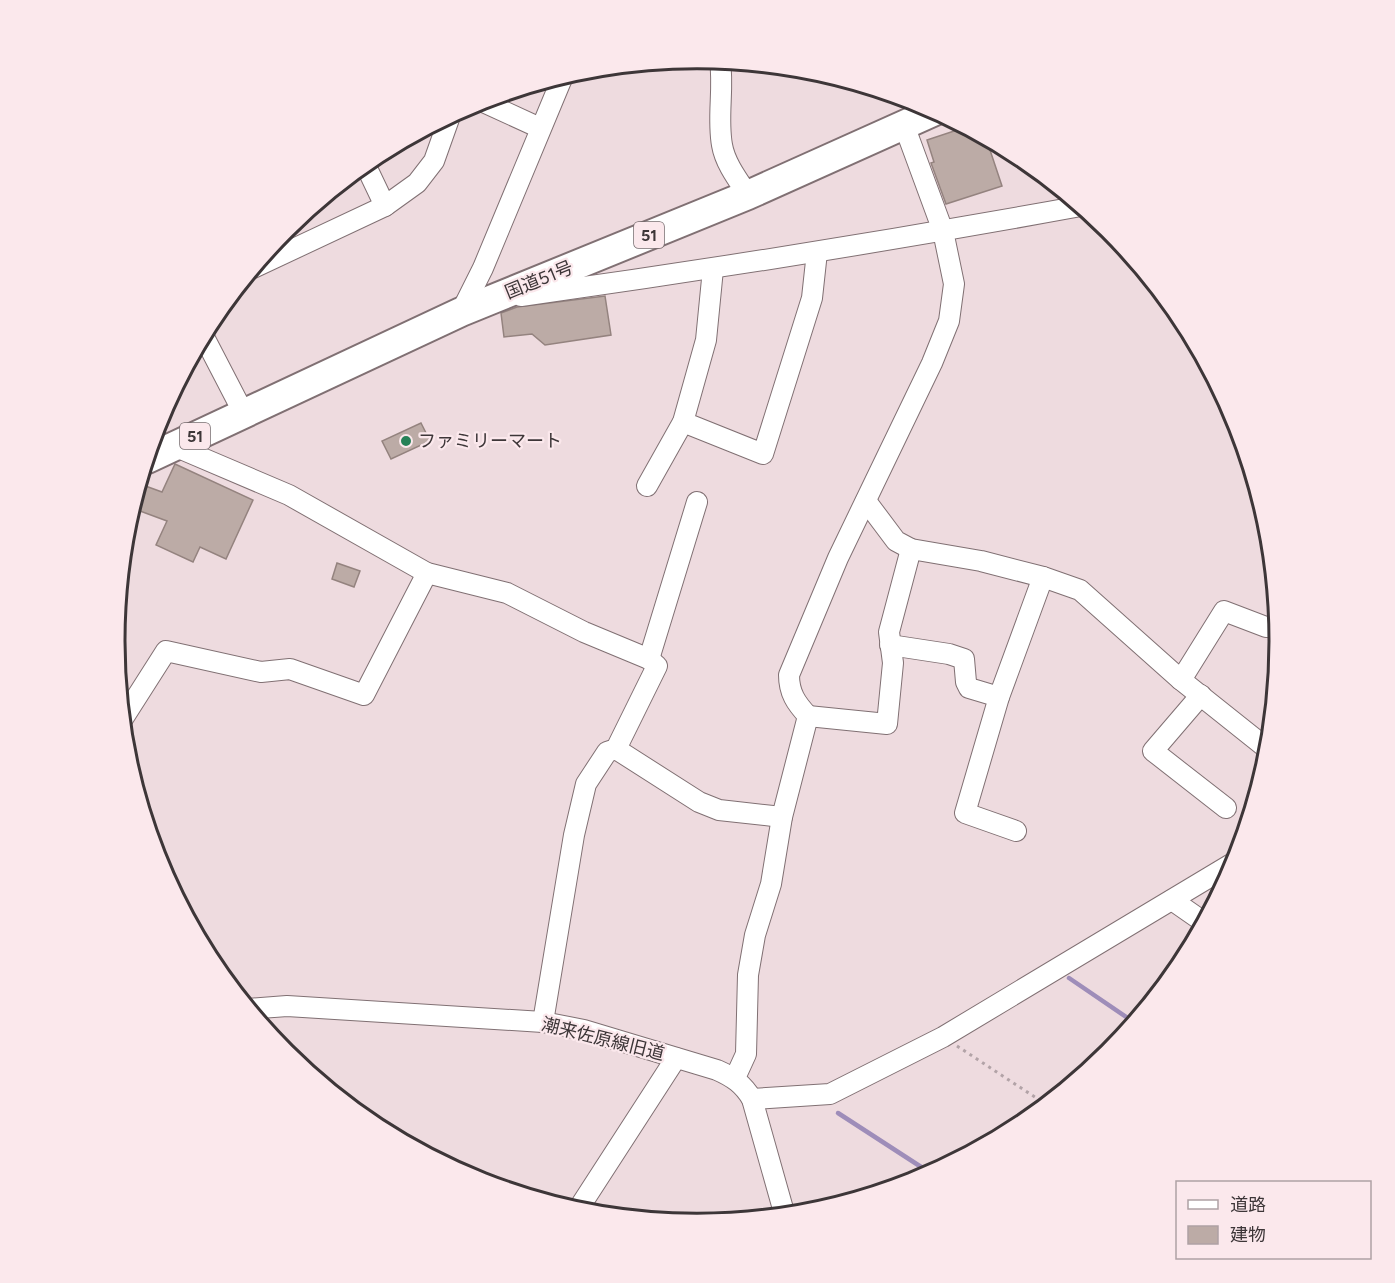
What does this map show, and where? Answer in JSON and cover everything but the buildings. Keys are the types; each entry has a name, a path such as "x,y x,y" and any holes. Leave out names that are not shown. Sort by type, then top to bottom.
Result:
{"highway":[{"name":"国道51号","path":"156,455 461,312 748,195 924,116"}],"street":[{"path":"722,70 720,117 722,146 726,160 748,195"},
{"path":"461,312 483,268 557,87"},
{"path":"494,107 540,128"},
{"path":"904,125 943,231 954,284 949,321 932,363 838,558 789,675 789,689 797,704 808,716 887,724 893,663 889,632 911,549"},
{"path":"290,240 385,206 417,183 434,161 446,127"},
{"path":"369,172 385,206"},
{"path":"490,300 713,269 1071,208"},
{"path":"683,422 763,454 812,298 817,252"},
{"path":"646,486 683,422 706,340 713,269"},
{"path":"207,346 244,414"},
{"path":"174,446 289,495 427,573 507,593 584,632 649,659 657,666 616,749 607,752 586,784 574,835 543,1022"},
{"path":"866,501 896,541 911,549 981,561 1043,577 1080,590 1181,680 1261,743"},
{"path":"649,659 697,502"},
{"path":"129,709 166,651 261,672 290,669 364,695 427,573"},
{"path":"1017,831 965,813 999,697 1043,577"},
{"path":"1181,680 1224,611 1266,627"},
{"path":"890,645 950,654 964,659 966,682 969,687 999,697"},
{"path":"1201,695 1153,751 1226,808"},
{"path":"783,1207 752,1099 735,1078 747,1054 748,975 755,934 771,884 782,817 808,716"},
{"path":"616,749 699,802 719,810 782,817"},
{"path":"752,1099 830,1094 944,1037 1222,870"},
{"path":"1172,900 1198,918"},
{"name":"潮来佐原線旧道","path":"258,1008 288,1006 543,1022 584,1030 735,1078"},
{"path":"583,1202 676,1058"}],"path":[{"path":"944,1037 1040,1100"}],"waterway":[{"path":"1069,978 1128,1019"},
{"path":"838,1113 922,1168"}],"place":[{"name":"ファミリーマート","path":"406,441"}]}
